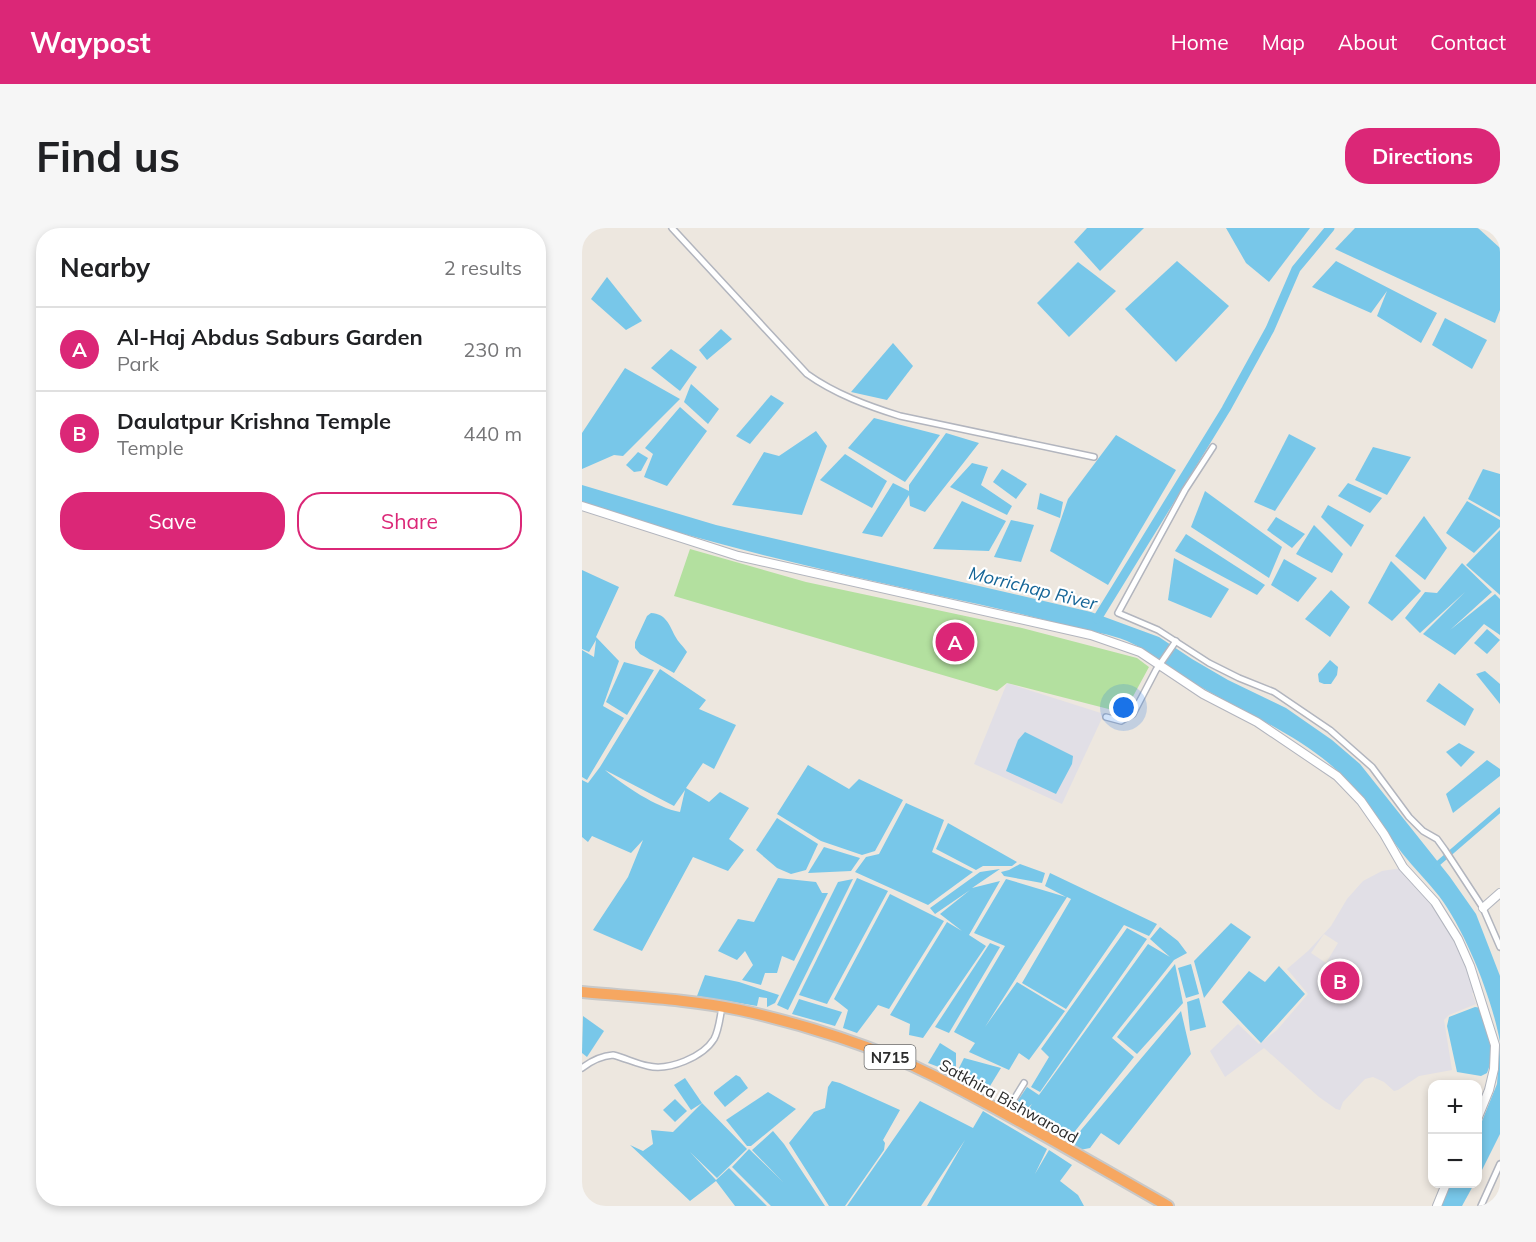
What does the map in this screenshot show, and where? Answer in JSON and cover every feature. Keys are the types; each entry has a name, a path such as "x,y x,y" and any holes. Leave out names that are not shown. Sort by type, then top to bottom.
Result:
{"highway":[{"name":"Satkhira Bishwaroad","path":"582,992 722,1007 787,1022 900,1061 933,1075 1168,1206"}],"street":[{"path":"672,228 807,374 820,383 875,408 900,416 1094,457"},
{"path":"1213,447 1185,490 1118,613 1158,630 1209,663 1274,692 1330,730 1372,767 1409,817 1423,831 1437,839 1483,908 1500,947"},
{"path":"582,506 738,556 1091,635 1140,652 1203,694 1265,727 1337,776 1361,801 1403,867 1434,902 1458,939 1470,966 1495,1045 1494,1069 1482,1107"},
{"path":"1106,717 1121,721 1130,717 1175,642"},
{"path":"1483,908 1500,893"},
{"path":"582,1068 607,1055 650,1067 666,1067 692,1057 706,1049 714,1038 722,1007"},
{"path":"1005,1114 1024,1083"},
{"path":"1482,1206 1500,1164"},
{"path":"1437,1206 1444,1188"}],"shaded area":[{"path":"1007,683 1104,714 1062,804 974,764"},
{"path":"1401,868 1440,916 1464,959 1476,993 1472,993 1476,1004 1449,1015 1444,1020 1452,1070 1419,1076 1394,1091 1384,1082 1373,1077 1365,1079 1343,1102 1340,1110 1319,1097 1264,1048 1225,1077 1210,1051 1238,1024 1259,1044 1277,1030 1308,994 1287,969 1308,951 1331,926 1347,899 1363,881 1382,871","holes":["1324,934 1338,943 1326,963 1311,953"]}],"green space":[{"path":"690,549 806,582 1022,628 1137,658 1149,667 1124,713 1007,683 997,691 674,596"}],"water":[{"path":"1087,228 1144,228 1100,271 1074,242"},
{"path":"1226,228 1310,228 1269,282 1246,263"},
{"path":"1355,228 1478,228 1500,248 1500,310 1495,323 1335,249"},
{"path":"1177,261 1229,306 1176,362 1125,309"},
{"path":"1336,261 1437,313 1421,343 1377,316 1387,291 1371,313 1312,287"},
{"path":"1078,262 1116,291 1069,337 1037,303"},
{"path":"607,277 642,321 626,330 591,299"},
{"path":"1445,318 1487,340 1472,369 1432,345"},
{"path":"721,329 732,339 707,360 699,350"},
{"path":"893,343 913,366 887,400 851,392"},
{"path":"671,349 697,367 680,391 651,368"},
{"path":"625,368 680,399 623,456 614,455 582,469 582,433"},
{"path":"691,384 719,409 708,424 684,402"},
{"path":"771,395 784,403 750,444 736,436"},
{"path":"680,407 707,431 667,486 644,477 653,454 645,448"},
{"path":"874,418 940,435 905,482 848,448"},
{"path":"816,431 827,446 802,515 732,505 764,452 779,456"},
{"path":"946,433 979,443 925,512 910,506 909,495 882,537 862,533 893,483 909,491 909,485"},
{"path":"1289,434 1316,448 1275,511 1254,502"},
{"path":"1116,435 1176,470 1108,585 1050,551 1068,499"},
{"path":"1373,447 1411,457 1387,495 1355,480"},
{"path":"638,452 648,458 641,471 634,472 626,465"},
{"path":"845,454 887,481 872,508 820,480"},
{"path":"972,463 988,467 981,485 1012,506 1007,515 950,487"},
{"path":"1002,469 1027,484 1016,499 993,482"},
{"path":"1483,469 1500,474 1500,517 1468,499"},
{"path":"1348,483 1382,498 1370,513 1338,496"},
{"path":"582,485 716,525 1091,612 1159,637 1228,680 1286,708 1332,740 1360,764 1450,877 1476,914 1500,976 1500,1042 1491,1006 1477,966 1459,928 1439,896 1402,853 1351,784 1335,768 1298,741 1199,686 1146,651 1120,639 1006,610 804,565 670,530 582,503"},
{"path":"1205,491 1282,547 1269,578 1191,527"},
{"path":"1040,493 1063,502 1060,518 1037,509"},
{"path":"962,501 1006,521 989,551 933,549"},
{"path":"1467,501 1500,520 1500,527 1474,553 1446,533"},
{"path":"1328,505 1364,525 1351,547 1321,517"},
{"path":"1424,516 1447,548 1425,580 1395,556"},
{"path":"1276,517 1305,534 1292,548 1267,530"},
{"path":"1011,520 1034,525 1021,562 994,557"},
{"path":"1314,525 1343,554 1332,573 1296,554"},
{"path":"1500,530 1500,595 1466,565"},
{"path":"1186,534 1265,585 1257,595 1175,551"},
{"path":"1174,558 1229,589 1211,618 1168,600"},
{"path":"1284,559 1317,578 1298,602 1271,585"},
{"path":"1391,561 1421,591 1392,621 1368,603"},
{"path":"1462,563 1492,592 1450,630 1495,594 1500,599 1500,635 1484,624 1455,655 1423,634 1465,592 1420,633 1405,618 1425,592 1437,593"},
{"path":"582,570 619,587 596,637 619,661 603,706 624,718 587,780 582,777 582,650 594,657 596,640 589,652 582,649"},
{"path":"1331,590 1350,607 1330,637 1305,619"},
{"path":"651,613 660,615 666,620 687,652 674,673 640,654 635,648 635,642 647,616"},
{"path":"1487,629 1500,640 1487,654 1474,643"},
{"path":"1330,660 1338,667 1337,675 1331,684 1324,684 1319,682 1318,674"},
{"path":"624,662 654,670 627,715 606,702"},
{"path":"660,669 706,700 699,709 736,725 714,769 703,763 686,788 709,802 720,792 749,808 729,839 744,850 728,871 693,857 642,951 593,930 628,877 643,840 631,853 592,836 588,842 582,837 582,780 588,783","holes":["605,770 674,806 685,790 680,812 671,810 631,789"]},
{"path":"1485,671 1500,684 1500,704 1476,674"},
{"path":"1439,683 1474,709 1465,726 1426,701"},
{"path":"1025,732 1073,756 1072,764 1056,794 1006,771 1018,740"},
{"path":"1459,743 1475,752 1461,767 1446,752"},
{"path":"1487,760 1500,769 1500,776 1453,813 1446,794"},
{"path":"808,765 849,789 859,779 903,800 875,851 862,855 821,841 777,814"},
{"path":"906,803 944,820 932,852 973,872 928,905 855,872 866,857 879,854"},
{"path":"777,818 818,844 806,870 791,874 777,868 756,850"},
{"path":"948,823 1017,862 1012,866 983,866 976,870 936,849"},
{"path":"824,847 860,858 851,871 808,873"},
{"path":"1020,864 1045,873 1042,883 1004,876 1001,872"},
{"path":"1000,869 972,888 1000,881 969,935 986,946 923,1038 909,1035 910,1024 890,1015 947,922 962,931 940,914 970,890 935,914 930,908 980,872"},
{"path":"1050,873 1157,924 1149,936 1124,925 1066,1009 1022,983 1071,899 1067,897 985,1027 1017,982 1065,1011 1029,1060 1019,1053 1009,1070 969,1052 975,1043 954,1032 1005,946 974,933 1006,879 1066,897 1045,886"},
{"path":"778,878 816,882 822,893 828,893 794,961 782,956 777,973 765,973 761,985 742,980 753,965 745,951 737,960 718,951 738,919 754,922"},
{"path":"857,878 888,891 827,1004 799,995"},
{"path":"853,879 788,1010 777,1005 838,882"},
{"path":"890,894 944,921 889,1009 878,1005 857,1033 843,1028 848,1010 834,999"},
{"path":"1231,923 1251,937 1204,998 1194,961"},
{"path":"1160,927 1178,941 1187,953 1174,960 1112,1038 1134,1057 1068,1140 1026,1113 1032,1104 1021,1114 1012,1109 1027,1087 1039,1095 1148,944 1170,957 1150,939"},
{"path":"1127,928 1147,939 1040,1092 1031,1087 1049,1057 1041,1049"},
{"path":"990,943 1000,947 949,1033 935,1027"},
{"path":"1175,964 1183,1003 1137,1054 1117,1037"},
{"path":"1191,964 1199,994 1186,998 1178,968"},
{"path":"1279,966 1305,994 1261,1043 1222,1002 1249,971 1265,982"},
{"path":"705,975 739,982 779,995 775,1003 767,1007 767,998 759,997 757,1006 697,996"},
{"path":"1199,998 1206,1027 1190,1031 1187,1002"},
{"path":"799,999 842,1012 835,1026 792,1014"},
{"path":"1475,1007 1482,1008 1491,1049 1490,1065 1487,1073 1481,1076 1457,1072 1447,1026 1449,1017"},
{"path":"1181,1011 1191,1054 1119,1145 1101,1133 1090,1148 1080,1150 1071,1142"},
{"path":"583,1016 604,1031 587,1057 582,1053"},
{"path":"940,1043 956,1053 956,1070 952,1072 928,1063"},
{"path":"1500,1043 1500,1134 1482,1170 1482,1121 1497,1084"},
{"path":"964,1058 1001,1068 987,1091 956,1074"},
{"path":"736,1075 748,1088 725,1107 714,1092"},
{"path":"685,1078 702,1103 691,1110 674,1085"},
{"path":"832,1081 900,1110 883,1140 884,1150 845,1206 829,1206 789,1143 814,1112 825,1108 828,1087"},
{"path":"768,1092 796,1109 751,1146 747,1146 726,1120"},
{"path":"675,1099 687,1111 675,1122 663,1110"},
{"path":"920,1101 973,1128 983,1111 1047,1149 1035,1174 1049,1150 1072,1165 1060,1181 1078,1195 1084,1206 927,1206 965,1140 921,1206 847,1206"},
{"path":"702,1103 747,1149 717,1178 690,1152 716,1180 729,1168 767,1206 735,1206 716,1181 690,1201 630,1145 643,1151 653,1144 651,1130 673,1132"},
{"path":"773,1131 825,1206 771,1206 732,1167 749,1149 783,1182 752,1150"},
{"path":"1449,1188 1472,1188 1462,1206 1439,1206"}],"waterway":[{"name":"Morrichap River","path":"1097,619 1226,409 1270,329 1296,269 1330,228"},
{"path":"1435,866 1500,810"}],"place":[{"name":"Al-Haj Abdus Saburs Garden","path":"955,642"},
{"name":"Daulatpur Krishna Temple","path":"1340,981"}]}
